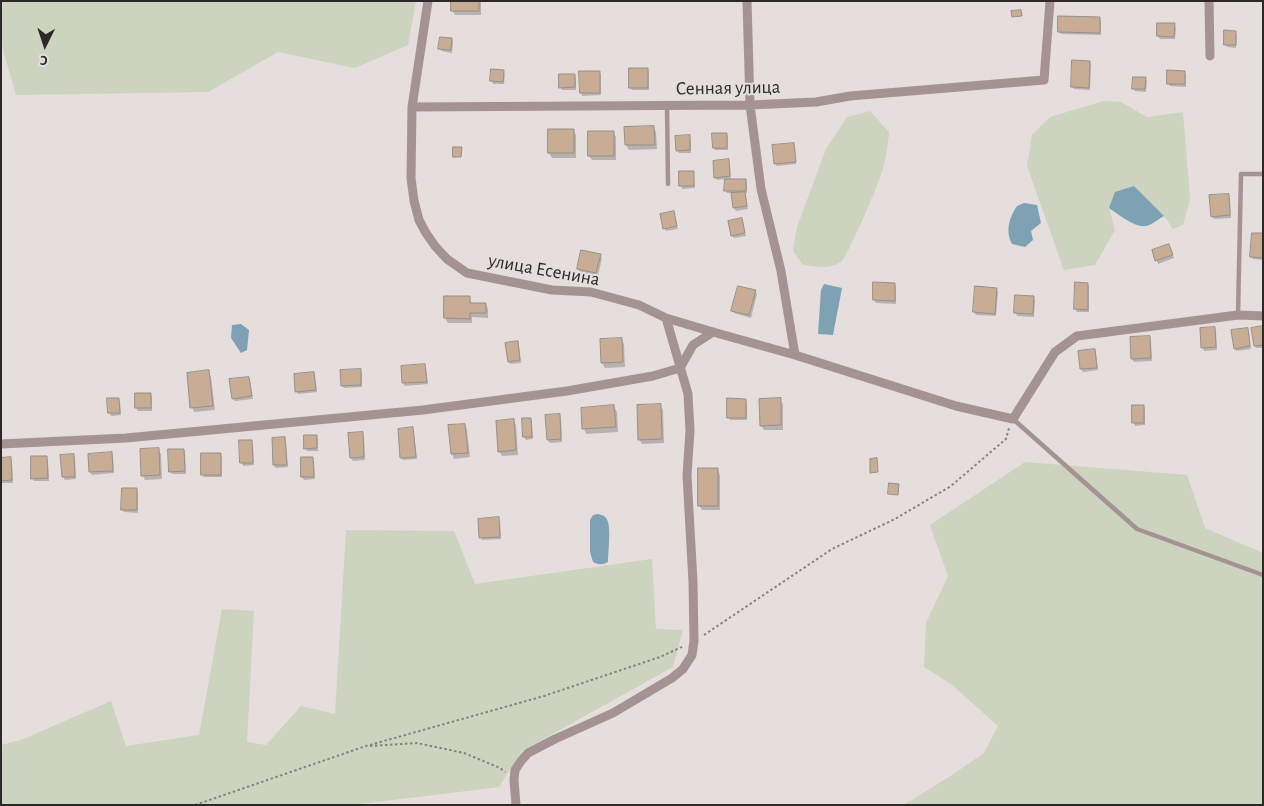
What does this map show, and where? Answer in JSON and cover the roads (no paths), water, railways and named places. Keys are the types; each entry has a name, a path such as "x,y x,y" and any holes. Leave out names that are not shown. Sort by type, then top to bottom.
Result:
{"street":[{"name":"улица Есенина","path":"428,1 412,107 411,178 414,201 420,220 426,233 446,258 467,273 552,290 591,292 639,305 666,318 795,355 956,406 1013,419"},
{"path":"748,1 750,105 761,189 781,271 795,355"},
{"name":"Сенная улица","path":"412,107 750,105 816,102 850,96 1044,80 1050,1"},
{"path":"1210,1 1210,56"},
{"path":"1013,419 1055,352 1077,336 1238,315 1263,316"},
{"path":"516,805 514,780 516,770 528,753 613,713 672,678 683,669 692,655 694,641 693,582 687,475 690,431 688,394 666,318"},
{"path":"1,444 126,438 423,410 567,391 653,376 680,368 693,346 713,332"}],"lane":[{"path":"667,106 668,184"},
{"path":"1238,315 1241,174 1263,174"},
{"path":"1013,419 1137,529 1263,575"}],"water":[{"path":"1134,186 1164,216 1146,226 1142,226 1127,220 1109,208 1115,192"},
{"path":"1024,203 1037,205 1041,223 1031,231 1033,240 1025,247 1012,244 1008,229 1017,206"},
{"path":"824,284 842,288 833,335 818,334 821,290"},
{"path":"241,324 249,330 247,350 241,353 231,338 232,325"},
{"path":"598,514 608,521 608,562 604,564 593,562 590,552 590,520 593,515"}]}
